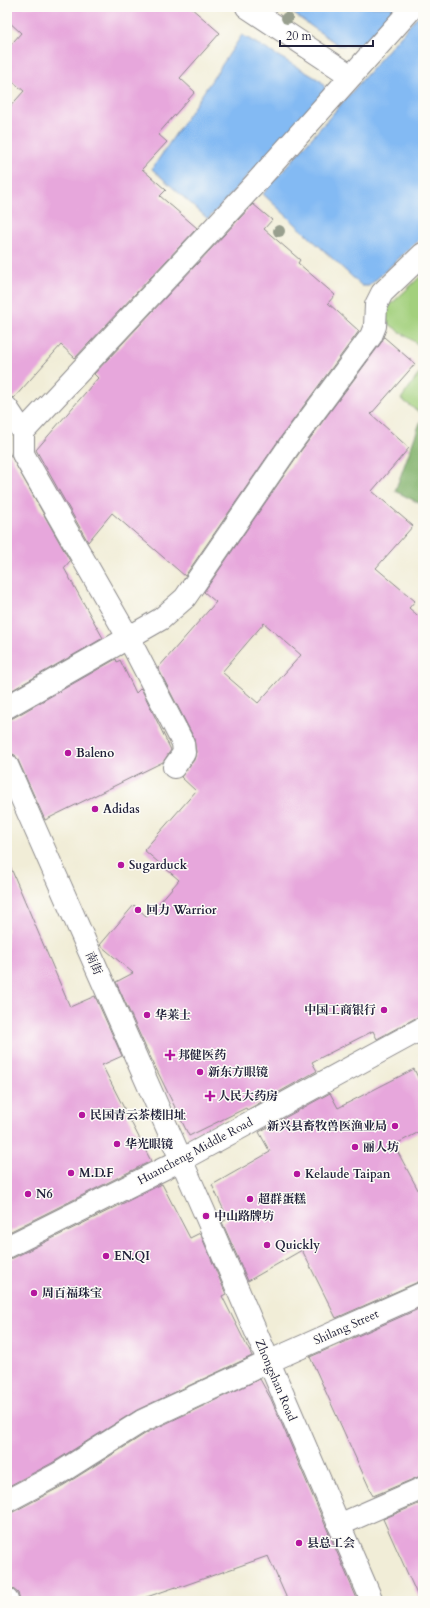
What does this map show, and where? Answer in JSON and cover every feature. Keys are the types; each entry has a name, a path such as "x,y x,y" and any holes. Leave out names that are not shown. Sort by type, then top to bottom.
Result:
{"street":[{"path":"247,7 351,76"},
{"path":"23,432 252,187 413,7"},
{"path":"7,707 161,619 185,598 290,445 371,336 375,326 376,305 382,294 423,254"},
{"path":"7,408 23,432 23,454 128,637 183,744 184,753 174,767"},
{"name":"南街","path":"7,765 181,1160"},
{"name":"Huancheng Middle Road","path":"7,1246 181,1160 423,1028"},
{"name":"Zhongshan Road","path":"181,1160 372,1601"},
{"name":"Shilang Street","path":"7,1502 58,1474 142,1422 268,1362 423,1293"},
{"path":"339,1526 423,1488"}],"green space":[{"path":"423,274 423,348 389,324 384,317 386,309"},
{"path":"423,368 423,412 419,412 401,399"},
{"path":"421,420 423,420 423,505 395,491"}],"water":[{"path":"284,7 397,7 364,42 351,46 338,45"},
{"path":"423,10 423,236 369,286 362,286 263,194"},
{"path":"242,35 321,81 325,88 323,94 208,219 152,169"}],"building":[{"path":"7,7 190,7 220,33 180,78 195,92 158,134 167,142 142,169 166,190 160,196 197,228 75,358 61,345 14,398 7,396 7,110 24,91 7,77 7,49 21,33 7,20"},
{"path":"253,204 272,220 264,229 300,260 298,263 335,295 328,303 359,331 280,438 185,576 112,513 88,542 36,450 98,378 94,374"},
{"path":"384,337 415,364 371,414 409,448 372,491 413,526 376,568 415,601 409,608 423,620 423,1014 377,1039 373,1031 312,1062 317,1071 247,1110 246,1108 189,1136 145,1046 116,982 133,973 100,945 134,905 147,917 179,880 144,850 196,791 181,777 194,760 196,752 194,738 158,668 216,602 204,592 300,452","holes":["264,623 301,655 258,703 222,672"]},
{"path":"7,449 70,561 64,568 103,638 7,693"},
{"path":"116,659 117,662 120,660 136,693 141,688 171,750 163,762 45,820 18,760 15,755 10,753 7,747 7,719 13,718"},
{"path":"7,859 70,1007 95,996 122,1056 102,1065 151,1161 7,1233"},
{"path":"414,1069 423,1088 423,1130 394,1145 423,1199 423,1281 336,1318 302,1250 248,1281 222,1222 228,1219 212,1185 270,1152 259,1132 330,1093 338,1108"},
{"path":"162,1184 190,1238 200,1233 226,1294 222,1296 252,1356 137,1410 52,1463 7,1487 7,1259 13,1258"},
{"path":"423,1307 423,1476 373,1496 310,1357"},
{"path":"260,1379 271,1399 358,1601 288,1601 268,1556 135,1601 20,1601 18,1593 13,1589 7,1588 7,1513 13,1512 64,1485 148,1432"},
{"path":"423,1502 423,1601 420,1601 383,1519"}],"place":[{"name":"Baleno","path":"68,753"},
{"name":"Adidas","path":"95,809"},
{"name":"Sugarduck","path":"121,865"},
{"name":"回力 Warrior","path":"138,910"},
{"name":"中国工商银行","path":"384,1010"},
{"name":"华莱士","path":"147,1015"},
{"name":"邦健医药","path":"170,1055"},
{"name":"新东方眼镜","path":"200,1072"},
{"name":"人民大药房","path":"210,1096"},
{"name":"民国青云茶楼旧址","path":"82,1115"},
{"name":"新兴县畜牧兽医渔业局","path":"395,1126"},
{"name":"华光眼镜","path":"117,1144"},
{"name":"丽人坊","path":"355,1147"},
{"name":"M.D.F","path":"71,1173"},
{"name":"Kelaude Taipan","path":"297,1174"},
{"name":"N6","path":"28,1194"},
{"name":"超群蛋糕","path":"250,1199"},
{"name":"中山路牌坊","path":"206,1216"},
{"name":"Quickly","path":"267,1245"},
{"name":"EN.QI","path":"106,1256"},
{"name":"周百福珠宝","path":"34,1293"},
{"name":"县总工会","path":"299,1543"}]}
